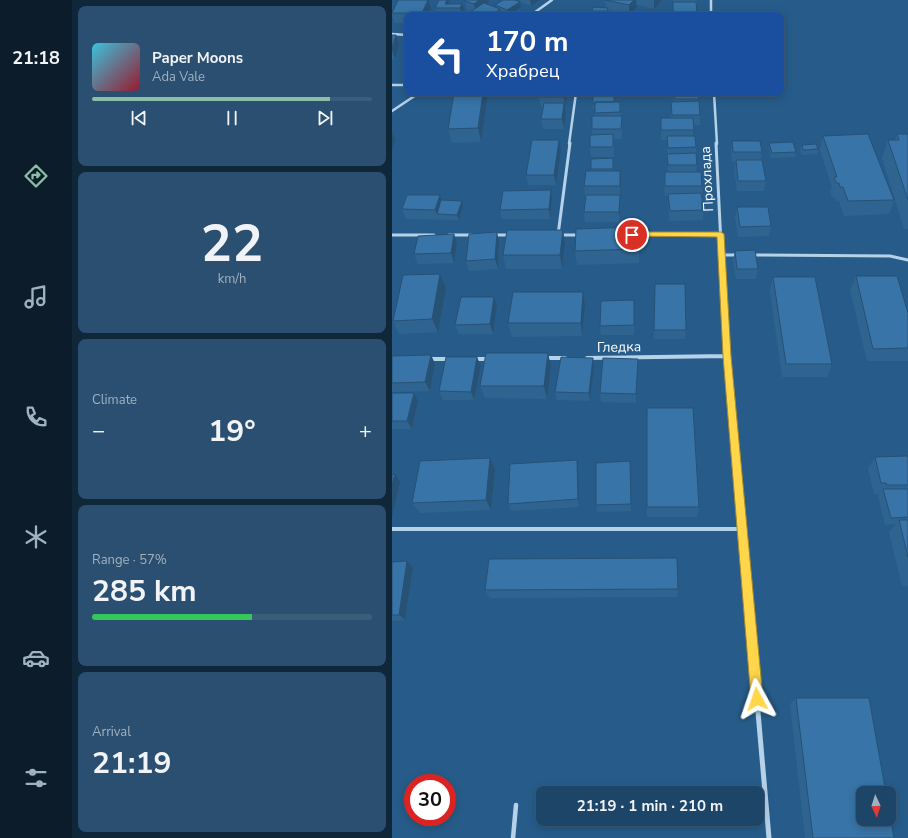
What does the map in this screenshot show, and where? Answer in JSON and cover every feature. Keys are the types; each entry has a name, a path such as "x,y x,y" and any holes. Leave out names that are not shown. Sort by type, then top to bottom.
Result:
{"street":[{"path":"536,12 552,0"},
{"path":"711,0 711,12"},
{"path":"392,34 404,35"},
{"path":"392,85 404,85"},
{"path":"392,110 414,96"},
{"path":"558,235 576,96"},
{"name":"Прохлада","path":"714,96 727,356 743,529 768,838"},
{"path":"628,235 721,234"},
{"path":"392,235 439,235"},
{"path":"447,235 479,235"},
{"path":"487,235 518,235"},
{"path":"550,235 589,235"},
{"path":"722,255 890,256 908,260"},
{"name":"Гледка","path":"583,358 727,356"},
{"path":"544,358 568,358"},
{"path":"424,360 456,359"},
{"path":"464,359 496,359"},
{"path":"392,529 743,529"},
{"path":"513,838 516,805"}],"building":[{"path":"398,0 428,0 422,12 392,13"},
{"path":"439,0 447,0 445,4 462,4 460,8 435,8"},
{"path":"479,0 474,4 465,1"},
{"path":"503,0 515,0 520,2 507,10 495,5"},
{"path":"605,0 634,0 629,5"},
{"path":"673,2 696,2 697,12 673,12"},
{"path":"484,3 500,9 496,12 470,12"},
{"path":"593,7 608,8 607,11 592,11"},
{"path":"392,35 396,35 392,48"},
{"path":"454,96 483,96 478,128 448,129"},
{"path":"539,96 564,96 564,97"},
{"path":"593,96 614,96 614,102 595,102 595,104 593,104"},
{"path":"674,96 698,96 699,99 675,99"},
{"path":"699,101 700,115 672,115 671,102"},
{"path":"595,102 620,102 620,112 595,113"},
{"path":"544,103 564,103 562,119 541,119"},
{"path":"592,116 622,116 621,129 592,129"},
{"path":"661,118 693,118 694,130 661,130"},
{"path":"613,134 613,147 590,147 590,135"},
{"path":"868,134 894,200 848,201 843,187 840,187 839,183 836,183 834,177 837,177 823,136"},
{"path":"897,134 908,134 908,200 888,140 899,140"},
{"path":"667,136 695,136 696,147 668,148"},
{"path":"532,140 559,140 554,175 526,175"},
{"path":"732,141 760,141 762,152 733,152"},
{"path":"793,142 796,152 772,153 769,143"},
{"path":"816,144 818,149 803,150 802,145"},
{"path":"696,153 697,165 668,165 667,154"},
{"path":"613,158 613,169 591,169 591,159"},
{"path":"736,160 762,160 766,181 738,181"},
{"path":"586,171 620,171 620,186 584,186"},
{"path":"665,172 701,172 702,186 665,186"},
{"path":"551,190 549,209 500,210 503,191"},
{"path":"701,193 704,210 670,211 668,194"},
{"path":"407,195 440,195 435,210 402,209"},
{"path":"586,195 620,195 619,212 584,212"},
{"path":"441,200 462,201 457,215 437,214"},
{"path":"737,207 768,207 771,226 740,227"},
{"path":"638,227 639,249 575,251 576,229"},
{"path":"507,230 563,230 560,255 503,255"},
{"path":"497,232 495,259 466,261 469,234"},
{"path":"454,234 451,253 414,254 418,236"},
{"path":"755,250 758,269 737,269 735,251"},
{"path":"440,274 432,319 393,321 403,275"},
{"path":"856,276 897,276 908,313 908,348 873,349"},
{"path":"773,277 815,277 832,364 786,364"},
{"path":"655,284 685,284 686,330 654,330"},
{"path":"513,292 583,292 581,323 508,323"},
{"path":"461,297 494,297 490,324 455,325"},
{"path":"634,300 634,325 600,326 601,301"},
{"path":"486,353 548,353 544,386 480,386"},
{"path":"431,355 425,382 392,383 392,356"},
{"path":"446,357 477,357 471,392 439,391"},
{"path":"561,357 593,358 589,393 555,392"},
{"path":"603,358 638,359 636,394 600,393"},
{"path":"392,393 414,393 407,421 392,421"},
{"path":"647,408 693,408 699,507 647,507"},
{"path":"908,456 908,485 887,485 886,483 881,483 875,457"},
{"path":"490,458 486,500 412,503 420,461"},
{"path":"577,460 578,499 508,504 510,464"},
{"path":"630,461 631,504 596,505 596,463"},
{"path":"395,474 392,486 392,475"},
{"path":"883,489 908,489 908,517 891,518"},
{"path":"899,520 908,520 908,557"},
{"path":"677,558 678,589 485,590 489,559"},
{"path":"407,561 399,615 392,615 392,562"},
{"path":"796,698 869,698 885,786 856,786 856,826 892,826 894,838 813,838"}],"route":[{"path":"632,235 721,234 727,356 757,699"}]}
